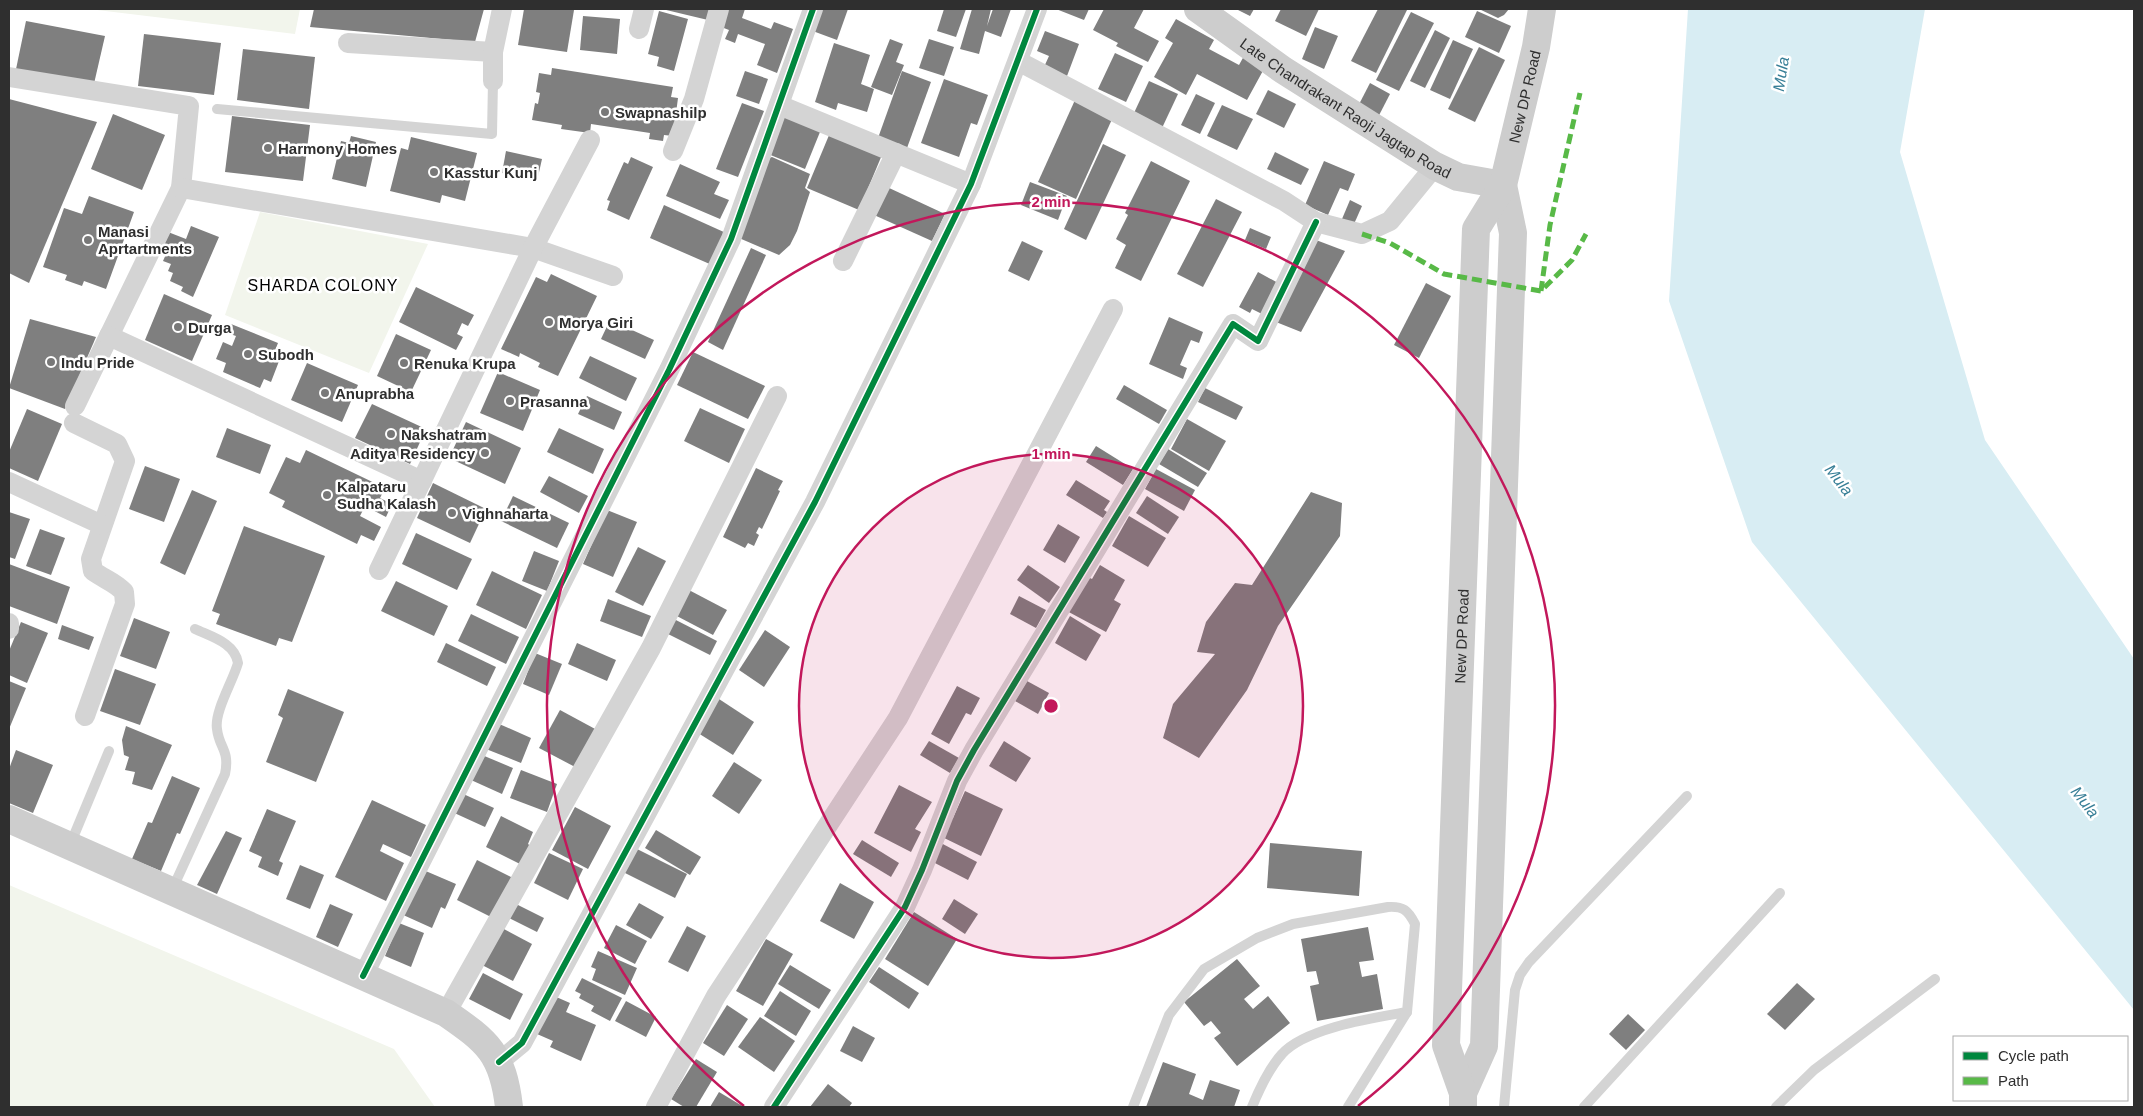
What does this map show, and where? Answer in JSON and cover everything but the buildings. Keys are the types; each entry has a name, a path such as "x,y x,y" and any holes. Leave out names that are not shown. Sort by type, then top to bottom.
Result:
{"main road":[{"name":"Late Chandrakant Raoji Jagtap Road","path":"1198,9 1283,70 1435,166 1458,177 1503,185"},
{"name":"New DP Road","path":"1463,1100 1446,1045 1476,230 1503,185 1536,47 1542,9"},
{"name":"New DP Road","path":"1463,1100 1484,1046 1514,233 1503,185"},
{"path":"9,819 446,1013 480,1037 499,1062 509,1107"}],"street":[{"path":"493,81 493,52 502,9"},
{"path":"639,28 644,9"},
{"path":"673,151 694,99 719,9"},
{"path":"363,976 669,370 731,238 813,9"},
{"path":"499,1062 522,1042 810,510 971,184 1037,9"},
{"path":"348,44 493,52"},
{"path":"1018,61 1284,201 1316,222 1362,234 1390,222 1435,166"},
{"path":"9,77 189,106 180,188 108,336 74,415 117,444 125,461 91,559 93,571 121,588 124,592 124,604 85,716"},
{"path":"779,105 971,184"},
{"path":"379,570 533,248 590,140"},
{"path":"843,261 896,153"},
{"path":"180,188 533,248 614,276"},
{"path":"774,1107 905,907 922,870 957,781 974,750 1233,324 1258,341 1316,222"},
{"path":"656,1107 716,996 898,718 1113,309"},
{"path":"108,336 422,481"},
{"path":"446,1013 651,648 777,396"},
{"path":"9,482 102,525"},
{"path":"9,623 9,629"}],"lane":[{"path":"217,109 492,134 493,81"},
{"path":"171,891 225,774 227,757 217,729 218,718 238,663 237,655 230,646 196,629"},
{"path":"69,846 109,751"},
{"path":"1504,1107 1515,990 1520,976 1529,962 1687,796"},
{"path":"1584,1107 1780,893"},
{"path":"1133,1107 1169,1015 1204,969 1257,938 1293,924 1400,906 1409,912 1415,924 1407,1012 1348,1107"},
{"path":"1776,1107 1814,1070 1935,980"},
{"path":"1252,1107 1282,1054 1308,1036 1352,1022 1407,1012"}],"shaded area":[{"path":"89,9 300,9 295,34"},
{"path":"260,212 428,244 369,373 225,315"},
{"path":"9,885 394,1049 435,1107 9,1107"}],"water":[{"name":"Mula","path":"1688,9 1925,9 1900,152 1985,440 2134,659 2134,1010 1752,542 1669,301"}],"marked path":[{"path":"1541,291 1550,225 1580,93"},
{"path":"1362,234 1390,243 1444,274 1541,291 1572,260 1586,234"}],"cycle path":[{"path":"363,976 669,370 731,239 813,9"},
{"path":"499,1062 522,1043 815,502 971,184 1037,9"},
{"path":"774,1107 905,907 922,870 957,781 974,750 1233,324 1258,341 1316,222"}],"place":[{"name":"Swapnashilp","path":"605,112"},
{"name":"Harmony Homes","path":"268,148"},
{"name":"Kasstur Kunj","path":"434,172"},
{"name":"Manasi Aprtartments","path":"88,240"},
{"name":"Morya Giri","path":"549,322"},
{"name":"Durga","path":"178,327"},
{"name":"Subodh","path":"248,354"},
{"name":"Indu Pride","path":"51,362"},
{"name":"Renuka Krupa","path":"404,363"},
{"name":"Anuprabha","path":"325,393"},
{"name":"Prasanna","path":"510,401"},
{"name":"Nakshatram","path":"391,434"},
{"name":"Aditya Residency","path":"485,453"},
{"name":"Kalpataru Sudha Kalash","path":"327,495"},
{"name":"Vighnaharta","path":"452,513"}],"district":[{"name":"SHARDA COLONY","path":"323,285"}]}
